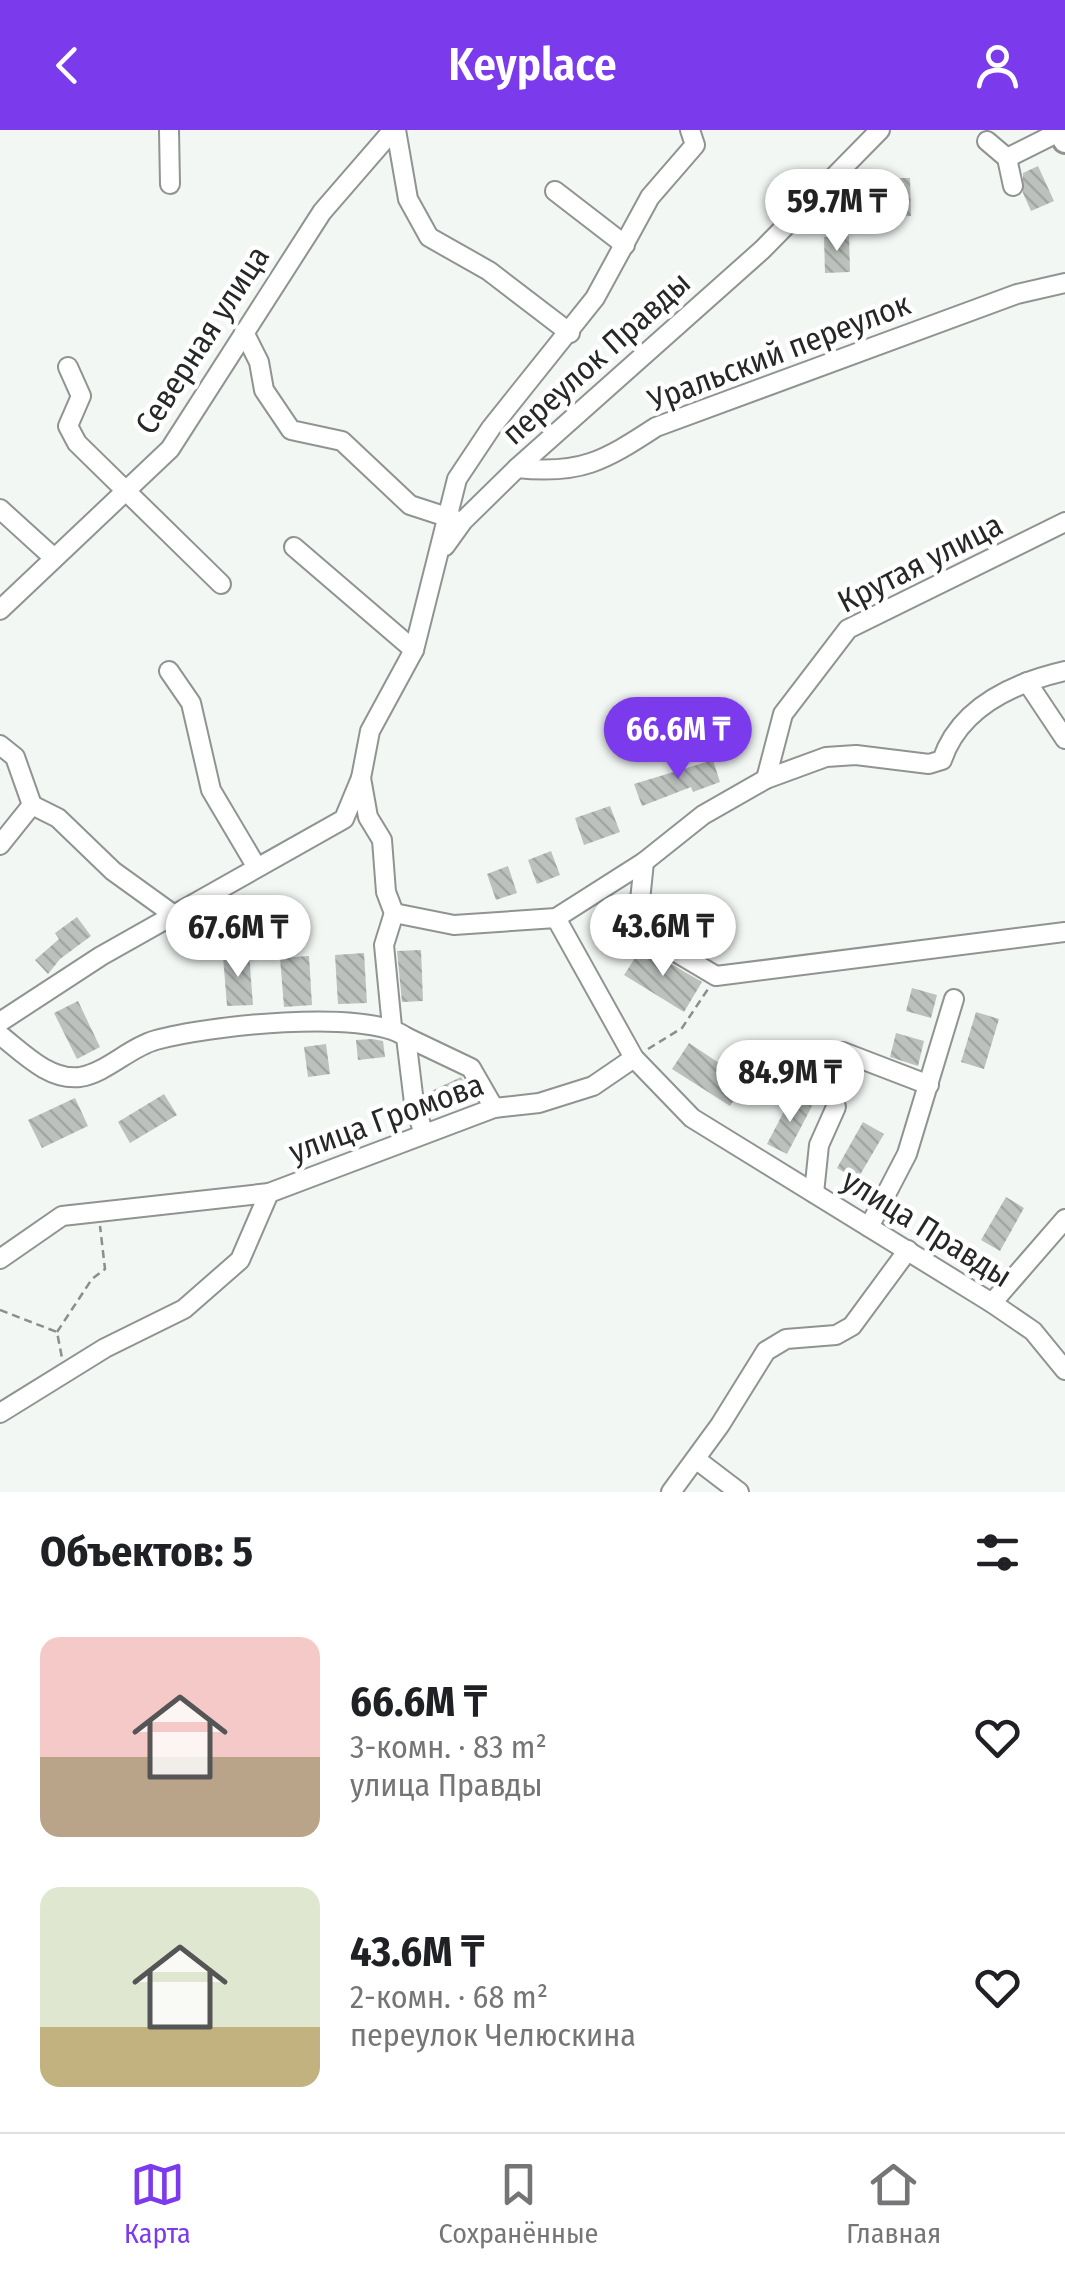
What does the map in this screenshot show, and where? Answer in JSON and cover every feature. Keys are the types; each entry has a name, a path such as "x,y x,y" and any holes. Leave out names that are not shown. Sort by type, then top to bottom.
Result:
{"main road":[{"path":"1061,131 1065,141"}],"street":[{"path":"169,130 170,184"},
{"path":"395,130 408,199 429,237 490,271 570,332"},
{"name":"Северная улица","path":"0,610 170,449 322,212 395,130"},
{"path":"244,332 259,362 264,390 292,430 342,441 410,505 454,519 456,479 570,332 625,245 650,196 695,145 690,130"},
{"name":"переулок Правды","path":"361,778 370,731 414,650 454,519 517,468 762,250 880,130"},
{"path":"1007,158 1061,131"},
{"path":"987,141 1007,158 1013,186"},
{"path":"555,191 625,245"},
{"name":"Уральский переулок","path":"517,468 560,473 603,461 656,427 707,407 1017,294 1065,282"},
{"path":"68,367 80,396 68,426 77,443 220,584"},
{"path":"0,510 54,558"},
{"name":"Крутая улица","path":"766,779 783,714 848,629 1065,522"},
{"path":"294,547 414,650"},
{"path":"394,913 454,924 556,918 644,862 703,815 766,779 826,758 856,756 930,764 942,760 951,732 983,704 1027,682 1065,671"},
{"path":"169,672 191,703 211,790 256,866"},
{"path":"1027,682 1065,739"},
{"path":"0,745 15,757 32,805 58,818 113,871 174,915"},
{"path":"0,1022 256,866 344,819 361,778"},
{"path":"361,778 368,816 382,840 386,892 394,913 384,944 399,1032 423,1131"},
{"path":"0,845 32,805"},
{"path":"644,862 636,928 716,976 1065,932"},
{"name":"улица Правды","path":"556,918 634,1058 692,1118 992,1303 1033,1331 1065,1370"},
{"path":"869,1226 907,1154 954,999"},
{"path":"0,1035 43,1069 80,1077 153,1040 222,1027 330,1022 399,1032 471,1068 494,1108"},
{"path":"843,1052 929,1085"},
{"name":"улица Громова","path":"0,1259 62,1216 268,1193 423,1131 494,1108 539,1103 593,1086 634,1058"},
{"path":"814,1193 819,1145 836,1108"},
{"name":"улица Громова","path":"0,1413 106,1348 184,1309 240,1260 268,1193"},
{"path":"992,1303 1065,1219"},
{"path":"672,1492 697,1460 766,1351 786,1339 836,1335 852,1326 908,1250"},
{"path":"697,1460 739,1492"}],"path":[{"path":"634,1058 682,1028 716,976"},
{"path":"66,1374 57,1332 92,1280 106,1269 90,1215"},
{"path":"0,1310 57,1332"}],"building":[{"path":"1038,166 1054,201 1031,211 1023,193 1023,173"},
{"path":"885,178 910,178 911,216 886,217"},
{"path":"849,236 850,272 825,273 824,237"},
{"path":"713,760 720,782 693,792 691,787 642,806 634,784"},
{"path":"610,806 620,832 584,845 575,818"},
{"path":"551,851 560,875 537,884 528,860"},
{"path":"508,866 517,893 496,900 487,874"},
{"path":"77,917 91,936 60,959 48,974 35,960 59,939 55,933"},
{"path":"642,947 702,982 684,1012 624,975"},
{"path":"421,950 423,1001 402,1002 397,951"},
{"path":"364,953 367,1003 338,1004 335,955"},
{"path":"249,954 253,1005 227,1006 223,956"},
{"path":"309,956 312,1005 284,1007 280,958"},
{"path":"912,988 937,995 931,1018 906,1011"},
{"path":"78,1001 100,1047 77,1059 54,1013"},
{"path":"976,1012 999,1019 984,1069 961,1062"},
{"path":"896,1033 924,1041 918,1066 890,1057"},
{"path":"356,1040 383,1041 385,1057 358,1060"},
{"path":"689,1043 746,1081 730,1106 672,1069"},
{"path":"326,1044 330,1074 308,1077 304,1047"},
{"path":"461,1077 472,1095 432,1112 425,1094"},
{"path":"164,1094 177,1115 130,1143 118,1122"},
{"path":"792,1096 812,1106 787,1154 767,1144"},
{"path":"75,1098 88,1126 42,1148 28,1120"},
{"path":"863,1122 884,1134 857,1180 837,1168"},
{"path":"1006,1197 1024,1208 1000,1251 981,1240"}]}
